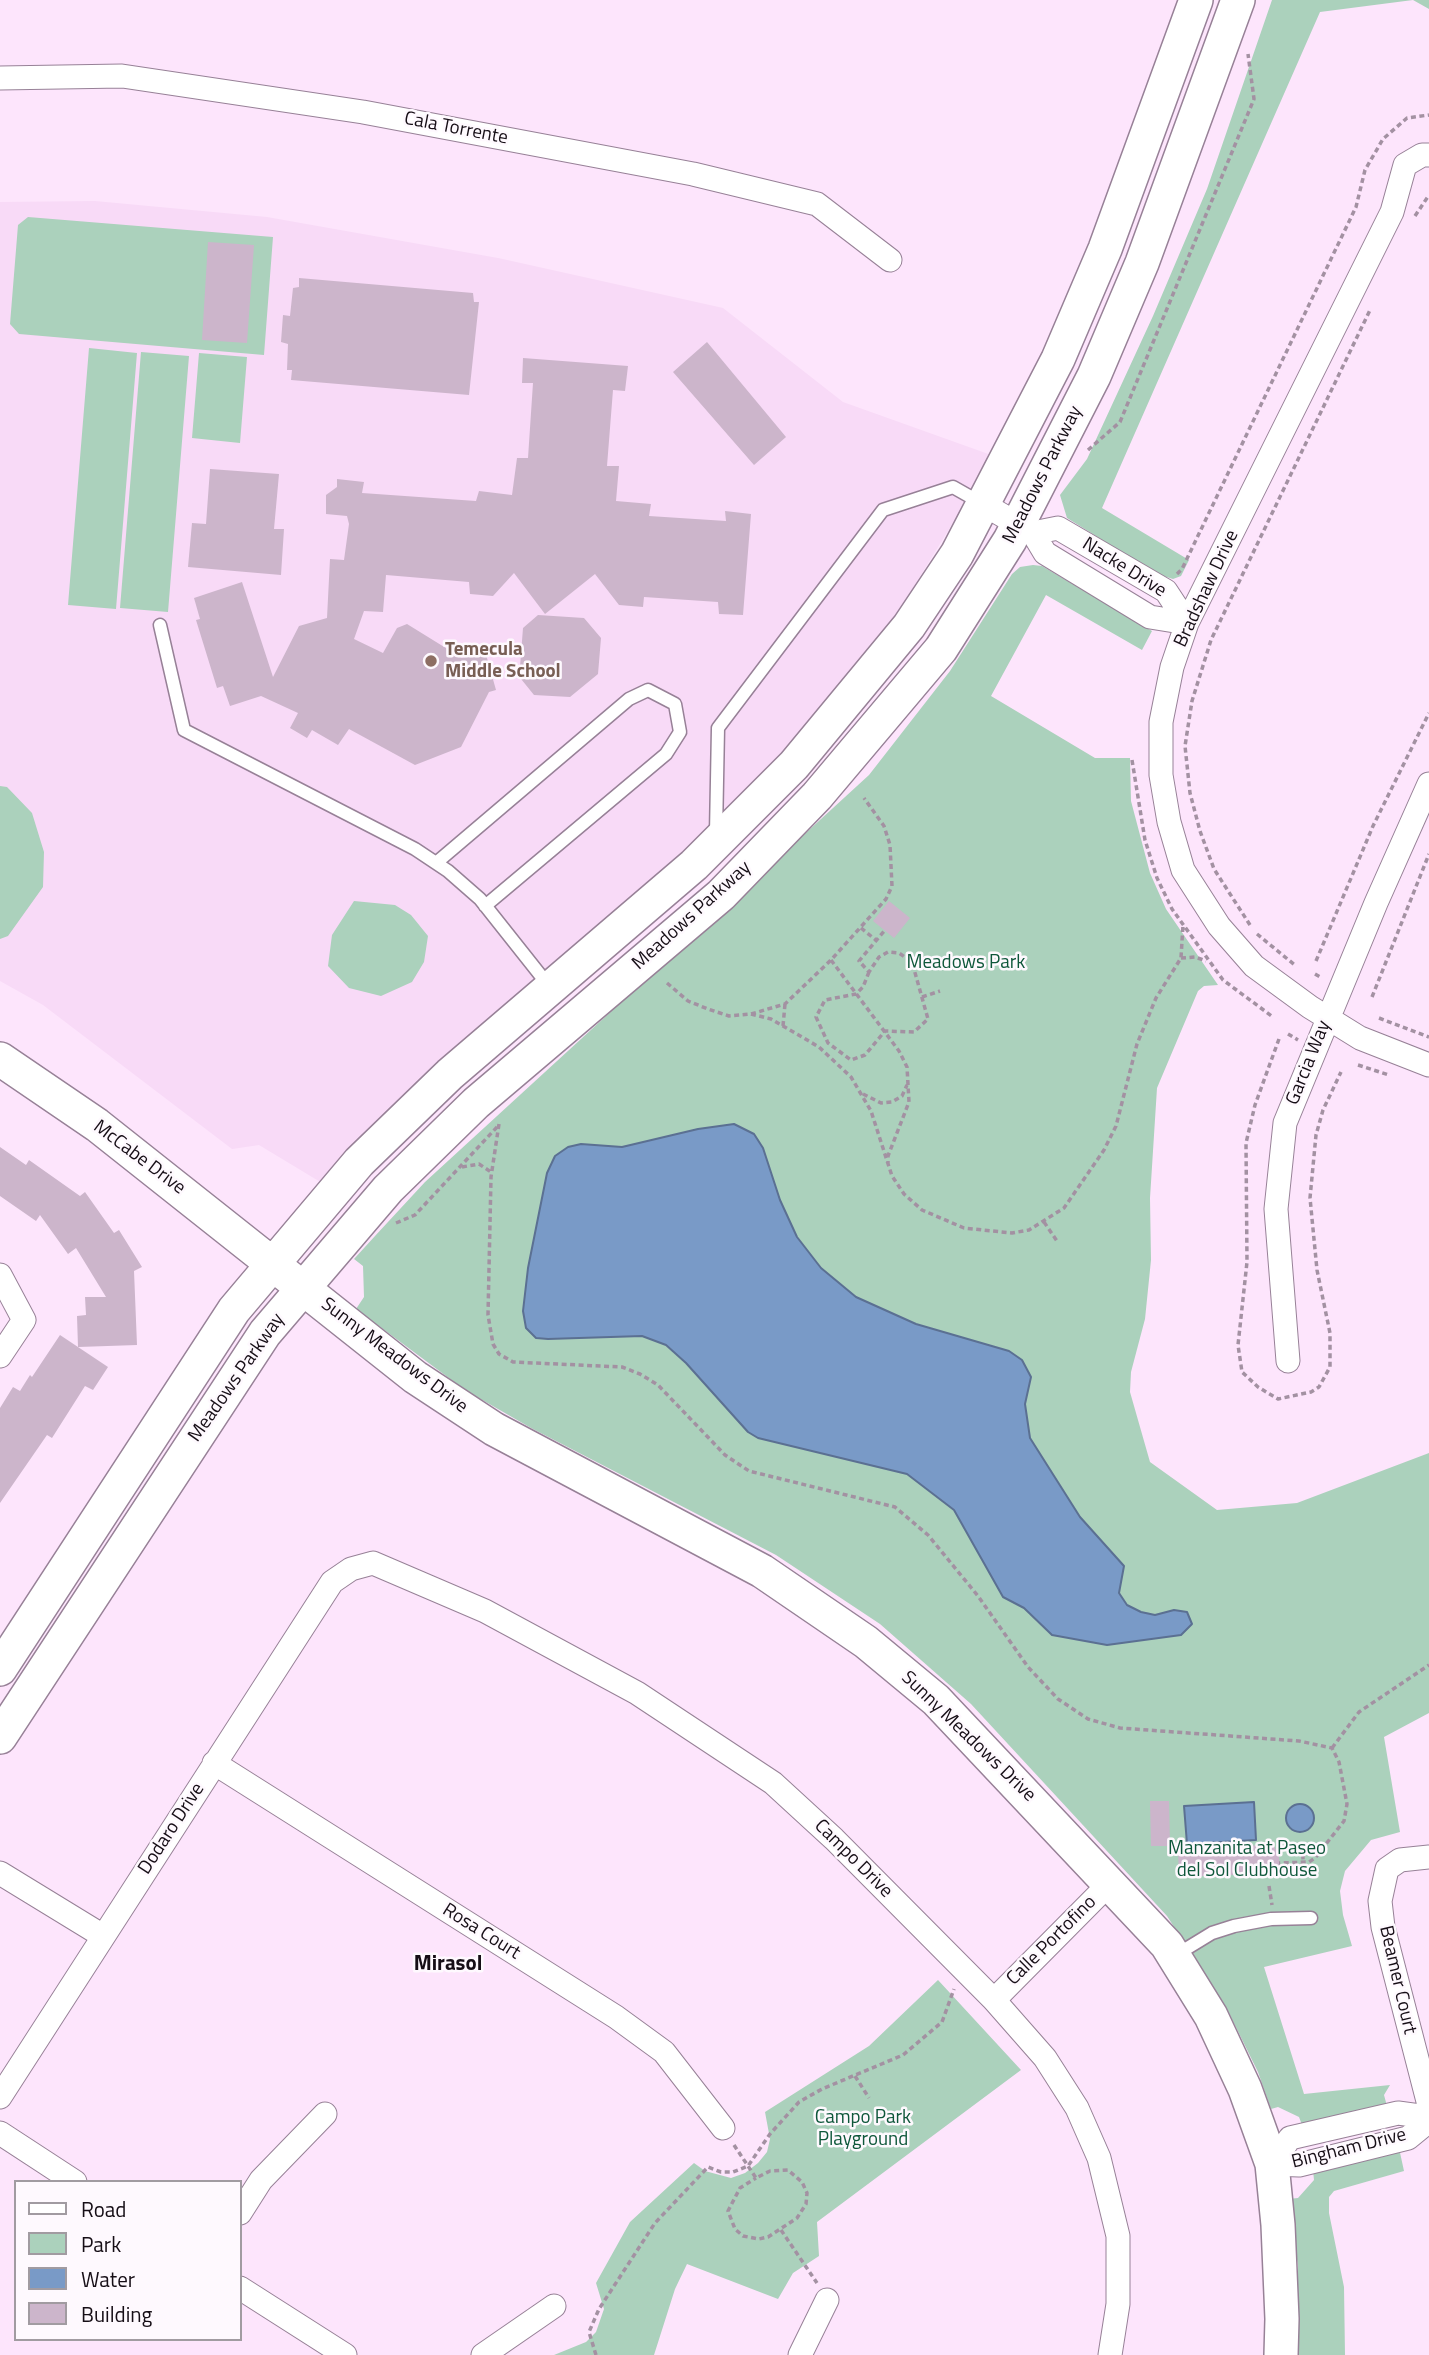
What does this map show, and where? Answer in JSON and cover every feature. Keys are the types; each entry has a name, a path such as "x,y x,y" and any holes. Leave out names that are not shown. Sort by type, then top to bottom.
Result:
{"main road":[{"name":"Meadows Parkway","path":"0,1669 234,1310 359,1162 450,1074 716,843 794,765 909,626 957,554 1058,359 1105,249 1196,0"},
{"name":"Meadows Parkway","path":"0,1737 265,1333 388,1189 476,1103 721,895 817,796 941,649 1025,529 1136,276 1238,0"},
{"name":"McCabe Drive","path":"0,1059 97,1125 304,1287"},
{"name":"Sunny Meadows Drive","path":"304,1287 415,1377 494,1429 762,1571 866,1642 936,1700 1111,1882 1174,1956 1217,2029 1245,2089 1272,2164 1282,2305 1280,2355"}],"street":[{"name":"Cala Torrente","path":"0,78 122,76 363,112 693,174 817,204 890,260"},
{"name":"Bradshaw Drive","path":"1425,155 1405,165 1392,212 1187,623 1172,667 1161,722 1161,775 1169,822 1183,870 1219,926 1254,966 1328,1019 1360,1038 1429,1065"},
{"path":"983,505 1025,529"},
{"name":"Nacke Drive","path":"1025,529 1058,528 1166,591 1187,623"},
{"name":"Garcia Way","path":"1288,1361 1276,1209 1285,1123 1429,784"},
{"path":"0,1275 24,1320 0,1356"},
{"name":"Campo Drive","path":"351,1569 373,1563 485,1611 637,1693 707,1738 773,1783 824,1829 994,2000 1045,2058 1077,2108 1099,2158 1118,2236 1118,2304 1110,2355"},
{"name":"Dodaro Drive","path":"0,2097 332,1582 351,1569"},
{"name":"Rosa Court","path":"214,1763 616,2017 664,2052 723,2128"},
{"name":"Beamer Court","path":"1429,1857 1400,1860 1387,1869 1380,1901 1386,1940 1429,2105"},
{"path":"0,1873 103,1936"},
{"name":"Calle Portofino","path":"994,2000 1111,1882"},
{"name":"Bingham Drive","path":"1272,2164 1290,2138 1398,2113 1429,2119"},
{"path":"242,2210 261,2180 325,2114"},
{"path":"0,2133 72,2180"},
{"path":"242,2289 345,2355"},
{"path":"800,2355 827,2300"},
{"path":"483,2355 554,2306"}],"lane":[{"path":"716,843 718,728 884,510 953,487 983,505"},
{"path":"160,625 184,730 415,849 436,863 485,906 551,989"},
{"path":"436,863 629,699 648,690 675,704 680,732 666,754 485,906"},
{"path":"1174,1956 1212,1933 1234,1926 1271,1919 1311,1918"}],"path":[{"path":"1086,452 1120,422 1254,99 1248,48"},
{"path":"1174,576 1182,569 1356,208 1365,170 1383,139 1407,118 1429,115"},
{"path":"1412,222 1429,195"},
{"path":"1296,966 1255,932 1214,869 1190,793 1185,746 1192,701 1211,640 1372,305"},
{"path":"1316,961 1373,826 1429,713"},
{"path":"667,983 688,1001 729,1016 751,1014 785,1004 831,960 886,899 894,869 884,826 864,798"},
{"path":"1372,997 1429,854"},
{"path":"862,1093 888,1168 904,1194 922,1209 964,1228 1012,1233 1044,1222 1064,1208 1104,1150 1116,1126 1139,1045 1156,998 1181,958 1182,925"},
{"path":"861,928 877,941"},
{"path":"869,972 859,961 886,930"},
{"path":"888,952 899,953 912,962 928,1019 918,1030 885,1031 860,1058 851,1060 828,1043 816,1017 825,1000 856,993 863,987 879,957 888,952"},
{"path":"1181,958 1195,957 1207,961"},
{"path":"831,960 885,1031 907,1067 909,1102 888,1156 888,1168"},
{"path":"922,997 940,990"},
{"path":"783,1027 785,1004"},
{"path":"751,1014 771,1019 819,1046 862,1093 881,1103 892,1102 902,1096 908,1083"},
{"path":"1379,1018 1429,1037"},
{"path":"390,1227 415,1215 499,1124 491,1172 488,1315 493,1344 499,1354 513,1362 622,1367 658,1385 725,1455 749,1471 895,1507 928,1535 1043,1683 1058,1699 1088,1719 1120,1728 1299,1741 1332,1748"},
{"path":"460,1168 479,1164 491,1172"},
{"path":"1044,1222 1057,1241"},
{"path":"1332,1748 1359,1712 1429,1665"},
{"path":"1279,1863 1303,1862 1315,1858 1344,1821 1347,1804 1339,1762 1332,1748"},
{"path":"1302,1846 1304,1871"},
{"path":"596,2355 589,2332 599,2309 655,2223 708,2168 733,2172 748,2166 770,2134 799,2102 822,2089 903,2055 942,2022 948,2009 950,1993 968,1974"},
{"path":"855,2076 869,2098"},
{"path":"723,2128 756,2178"},
{"path":"778,2169 788,2171 802,2182 807,2193 806,2204 797,2218 781,2230 768,2237 751,2239 743,2236 729,2221 728,2211 734,2195 756,2178 778,2169"},
{"path":"781,2230 827,2300"}],"shaded area":[{"name":"Temecula Middle School","path":"95,201 267,217 498,258 723,308 843,402 994,456 892,622 830,700 750,791 523,994 393,1105 322,1183 259,1145 232,1149 43,1005 0,981 0,202"}],"green space":[{"path":"1272,0 1413,0 1320,12 1102,508 1189,560 1181,576 1173,579 1157,574 1067,518 1060,495 1087,459 1153,316 1207,189"},
{"path":"1413,0 1429,0 1429,9"},
{"path":"28,217 273,237 264,355 19,334 10,324 18,225"},
{"path":"89,348 137,353 116,609 68,605"},
{"path":"141,352 189,356 168,612 120,608"},
{"path":"199,353 247,357 240,443 192,438"},
{"path":"1042,566 1152,631 1142,650 1046,595 991,696 1095,758 1130,758 1131,801 1150,873 1166,909 1218,985 1204,986 1198,991 1157,1088 1150,1198 1151,1260 1145,1319 1131,1372 1130,1392 1150,1462 1217,1510 1297,1503 1429,1453 1429,1713 1384,1737 1400,1832 1371,1840 1345,1871 1340,1891 1343,1915 1352,1946 1264,1967 1304,2094 1390,2085 1384,2095 1387,2106 1302,2125 1299,2117 1278,2107 1271,2109 1258,2072 1225,2005 1167,1916 971,1704 880,1624 776,1555 531,1428 465,1390 356,1309 364,1297 363,1266 354,1259 425,1182 869,775 950,671 1012,574 1020,567","holes":["698,1129 780,1200 797,1237 821,1268 856,1297 916,1324 1009,1351 1031,1377 1025,1404 1030,1438 1080,1517 1123,1566 1119,1593 1127,1605 1141,1612 1155,1615 1174,1610 1181,1635 1107,1645 1052,1635 1024,1608 1003,1597 954,1510 907,1474 758,1438 748,1432 686,1363 665,1345 642,1336 548,1339 523,1311 547,1173 581,1144 622,1147"]},
{"path":"0,786 7,787 32,813 44,852 43,887 8,936 0,939"},
{"path":"354,901 395,905 411,915 428,936 424,962 412,982 381,996 349,988 328,966 332,935"},
{"name":"Campo Park Playground","path":"938,1980 1021,2070 817,2222 819,2256 793,2273 778,2299 687,2264 675,2289 654,2355 554,2355 586,2342 596,2332 604,2309 596,2283 630,2222 694,2163 705,2171 731,2178 745,2173 758,2163 767,2152 770,2139 765,2112 869,2046"},
{"path":"1399,2148 1404,2171 1334,2191 1329,2197 1329,2213 1344,2287 1345,2355 1296,2355 1298,2266 1288,2199 1298,2198 1314,2180 1313,2170"}],"water":[{"path":"734,1124 754,1134 763,1148 780,1200 797,1237 821,1268 856,1297 916,1324 1009,1351 1022,1360 1031,1377 1025,1404 1030,1438 1080,1517 1124,1566 1119,1593 1127,1605 1141,1612 1155,1615 1174,1610 1187,1612 1192,1624 1181,1635 1107,1645 1052,1635 1024,1608 1003,1597 954,1510 907,1474 758,1438 748,1432 686,1363 666,1345 642,1336 536,1338 526,1328 523,1311 528,1268 547,1173 555,1156 568,1147 581,1144 622,1147 698,1129"},
{"path":"1254,1802 1256,1840 1187,1844 1184,1806"},
{"path":"1300,1804 1310,1808 1314,1818 1310,1828 1300,1832 1290,1828 1286,1818 1290,1808"}],"building":[{"path":"208,242 254,245 247,343 202,340"},
{"path":"299,278 473,293 474,302 479,302 469,395 291,380 292,370 287,370 288,344 281,342 283,315 290,316 293,288 299,287"},
{"path":"707,342 786,437 754,465 673,372"},
{"path":"523,358 628,366 625,391 613,390 607,466 619,466 616,501 651,504 649,516 726,521 725,511 751,514 743,615 719,614 718,602 644,597 643,607 619,605 595,574 545,614 514,573 493,596 470,594 469,582 386,575 383,612 364,611 354,639 383,653 397,628 407,624 462,658 485,651 496,690 489,692 461,747 415,765 349,729 338,745 312,730 307,738 290,728 298,713 261,696 230,706 223,686 217,688 196,620 200,619 194,598 242,582 273,677 299,626 327,618 330,559 344,560 349,524 347,516 326,514 326,495 337,487 337,479 364,482 362,493 476,501 479,491 512,495 517,458 528,458 533,383 522,383"},
{"path":"210,469 279,474 274,529 284,529 281,575 188,567 192,523 206,524"},
{"path":"538,615 584,618 601,638 598,674 570,697 534,695 513,669 520,667 523,628"},
{"path":"889,901 910,918 894,938 873,921"},
{"path":"0,1147 26,1165 29,1160 80,1196 85,1192 114,1233 119,1230 142,1267 134,1271 137,1345 78,1347 77,1316 86,1315 85,1297 106,1297 76,1248 68,1254 40,1215 36,1221 0,1196"},
{"path":"60,1335 108,1367 93,1390 85,1386 52,1438 47,1435 0,1503 0,1408 13,1387 20,1391 30,1375 32,1377"},
{"path":"1150,1801 1169,1801 1170,1846 1151,1846"},
{"path":"1274,1844 1275,1849 1278,1849 1280,1867 1254,1869 1255,1874 1179,1877 1178,1851"}],"place":[{"name":"Temecula Middle School","path":"431,661"}],"district":[{"name":"Mirasol","path":"448,1965"}],"park label":[{"name":"Meadows Park","path":"966,963"},
{"name":"Manzanita at Paseo del Sol Clubhouse","path":"1247,1860"}]}
